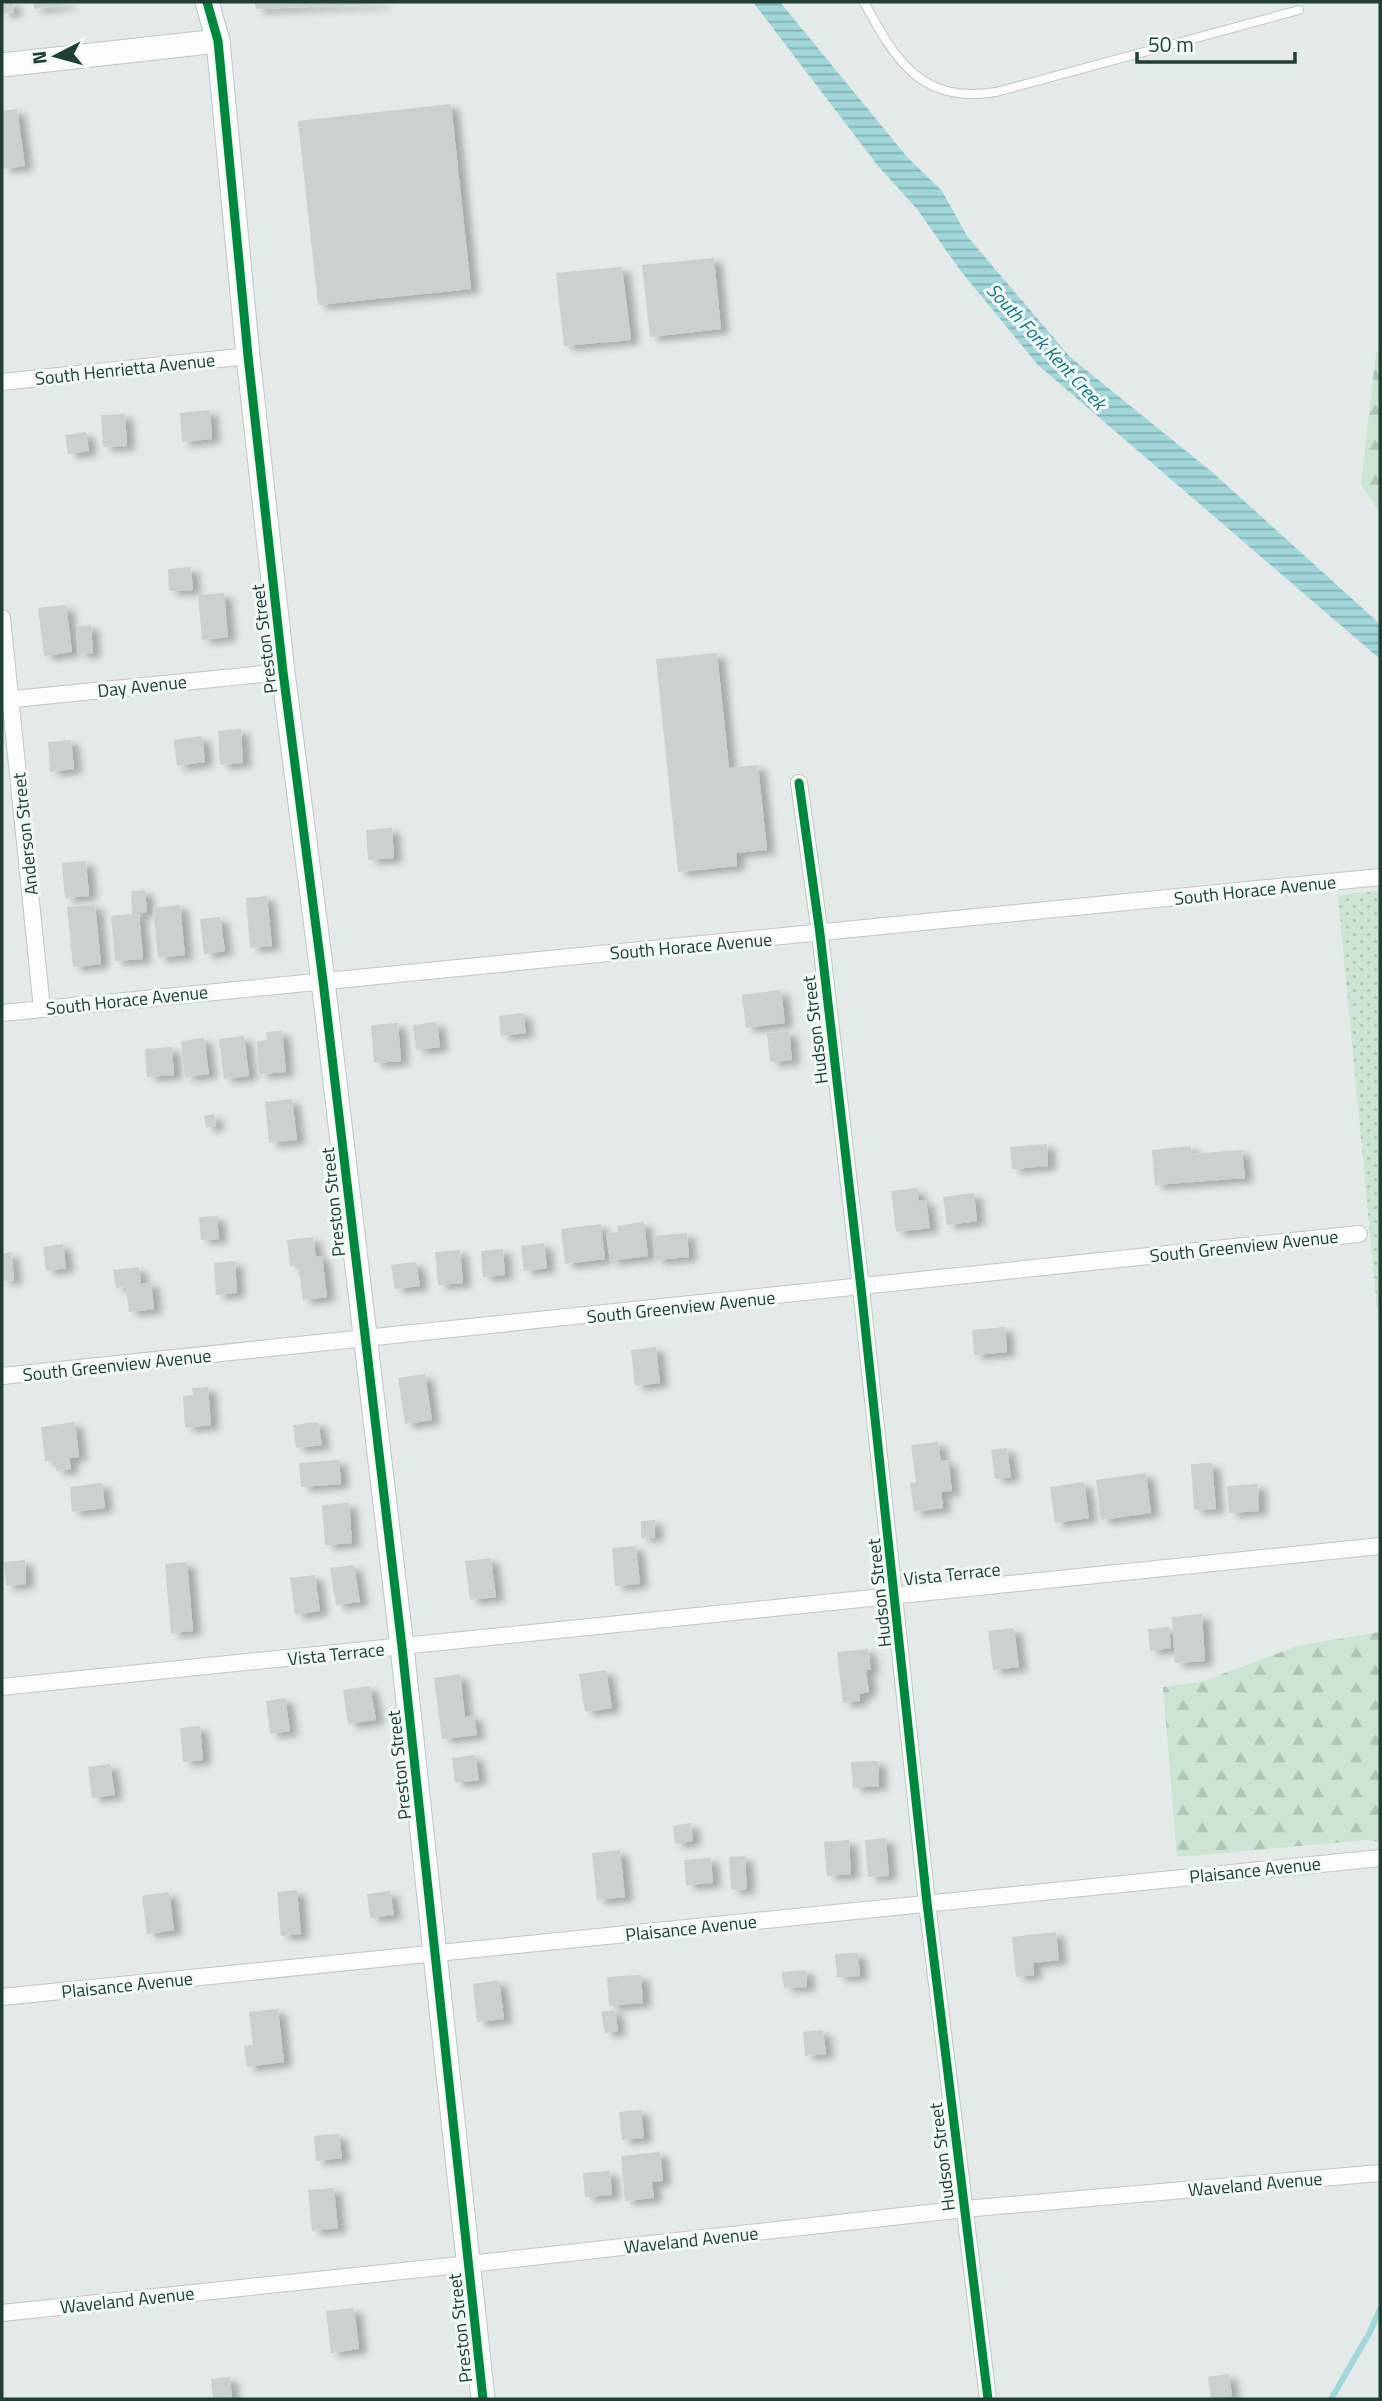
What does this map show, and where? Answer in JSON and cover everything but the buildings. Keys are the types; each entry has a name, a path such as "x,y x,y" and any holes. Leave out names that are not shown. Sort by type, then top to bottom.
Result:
{"street":[{"name":"Preston Street","path":"207,2 218,41 248,356 283,672 323,981 402,1647 484,2399"},
{"path":"2,65 218,41"},
{"name":"South Henrietta Avenue","path":"2,382 248,356"},
{"name":"Anderson Street","path":"2,618 7,700 42,1009"},
{"name":"Day Avenue","path":"7,700 283,672"},
{"name":"Hudson Street","path":"799,783 820,934 927,1903 988,2399"},
{"name":"South Horace Avenue","path":"2,1013 1380,877"},
{"name":"South Greenview Avenue","path":"2,1377 1359,1234"},
{"name":"Vista Terrace","path":"2,1687 1380,1546"},
{"name":"Plaisance Avenue","path":"2,1997 1380,1858"},
{"name":"Waveland Avenue","path":"2,2313 964,2209 1380,2173"}],"lane":[{"path":"864,2 883,37 911,72 931,86 952,94 977,96 1299,10"}],"green space":[{"path":"1380,348 1380,513 1361,484 1376,354"},
{"path":"1380,891 1380,1339 1338,895"},
{"path":"1380,1632 1380,1842 1366,1840 1177,1857 1163,1687 1201,1682 1297,1646"}],"water":[{"name":"South Fork Kent Creek","path":"753,2 780,2 908,158 942,191 967,236 1070,357 1212,472 1380,624 1380,659 1038,365 960,270 917,209 878,166"}],"waterway":[{"path":"1331,2399 1370,2332 1380,2309"}],"cycle path":[{"path":"207,2 218,41 248,356 283,672 323,981 402,1647 483,2399"},
{"path":"799,783 820,934 927,1903 988,2399"}]}
